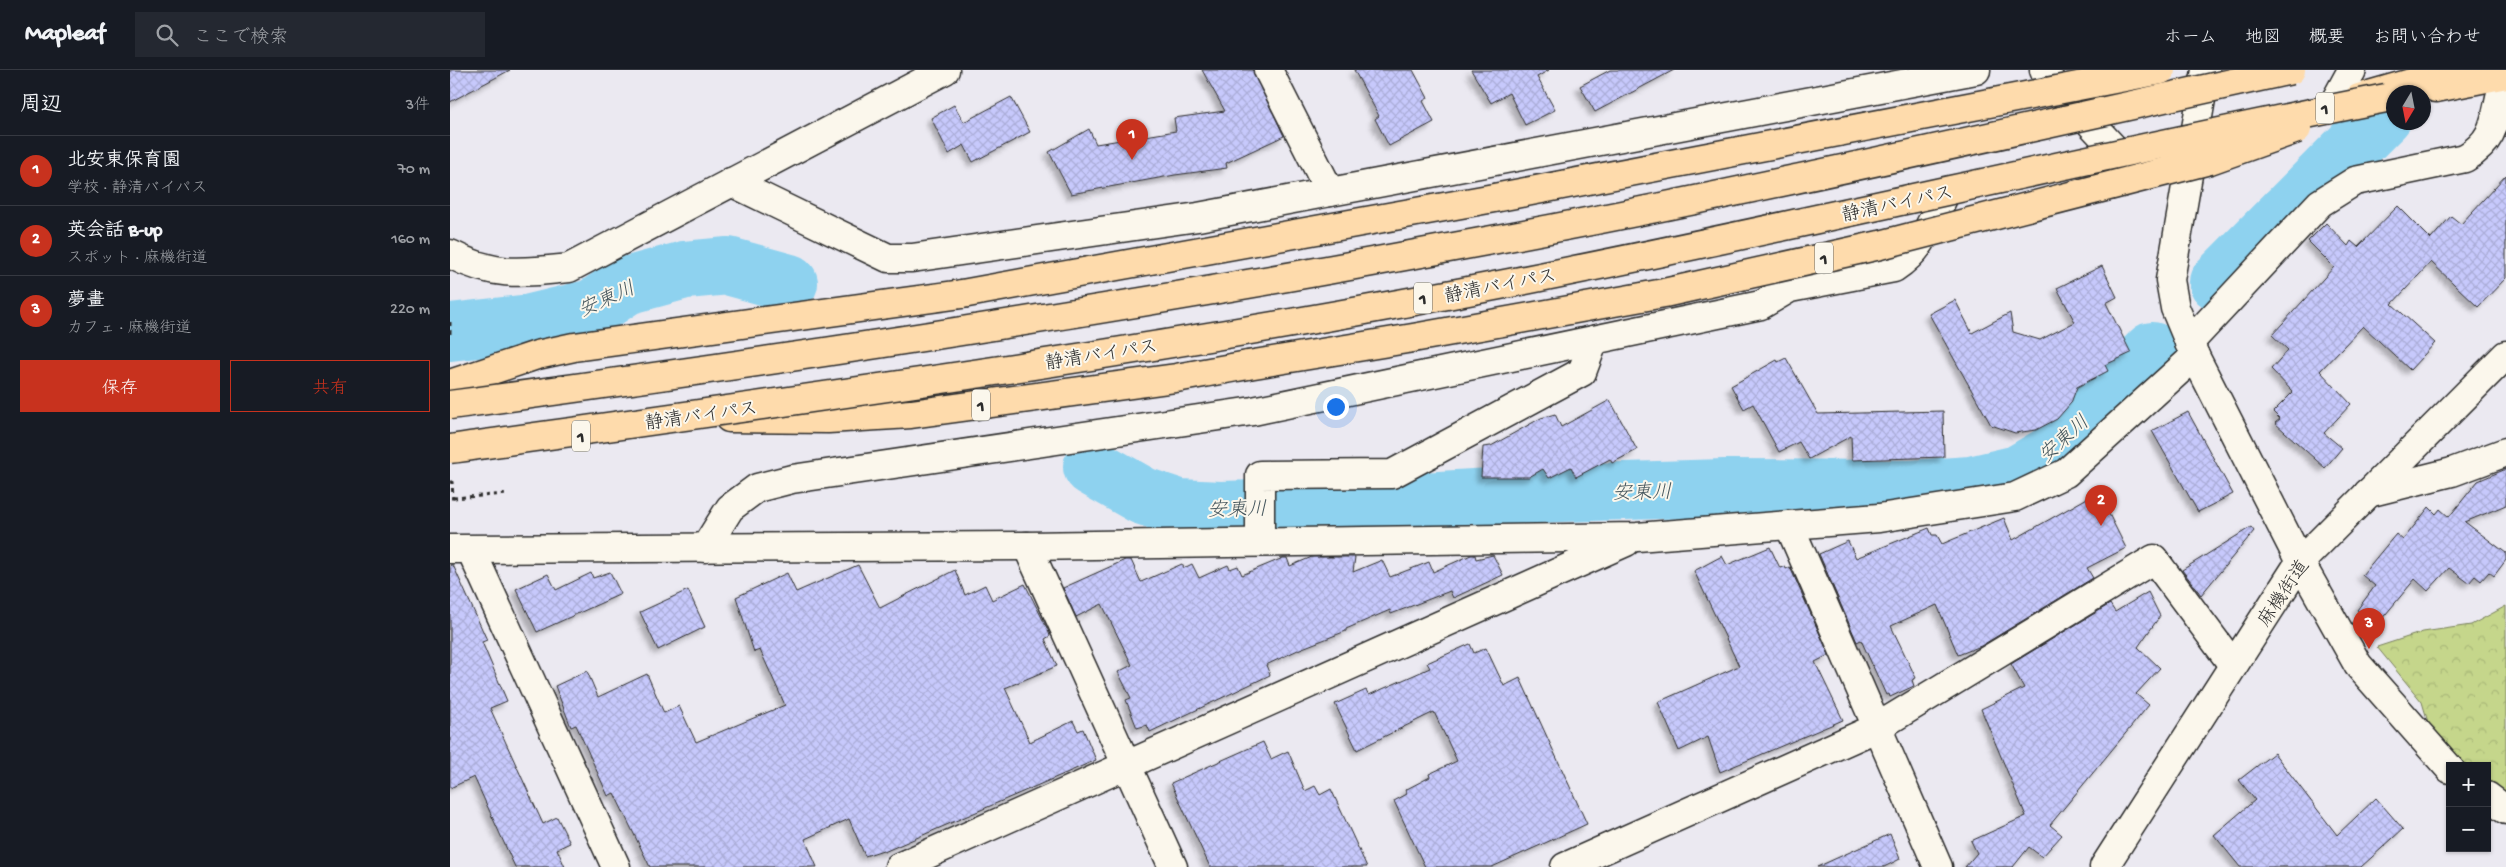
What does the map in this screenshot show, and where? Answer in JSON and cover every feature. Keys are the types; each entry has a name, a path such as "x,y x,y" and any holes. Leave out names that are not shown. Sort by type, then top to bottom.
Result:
{"highway":[{"path":"450,384 537,355 574,347 962,294 1494,198 2161,70"},
{"path":"450,396 1234,282 1771,177 2079,111 2205,76 2263,70"},
{"name":"1","path":"450,405 919,338 1194,294 1484,242 1772,184 2291,70"},
{"name":"1","path":"450,454 861,396 1233,337 1486,292 1943,198 2238,134 2456,70"},
{"path":"2431,91 2503,85"},
{"name":"1","path":"712,418 828,419 911,414 1176,378 1664,293 1880,245 2210,160 2386,98"},
{"name":"静清バイパス","path":"450,449 869,390 1240,331 1514,282 2042,171 2238,127 2386,98"}],"street":[{"path":"450,254 466,262 499,272 527,273 569,268 945,70"},
{"path":"1268,70 1330,192"},
{"path":"731,182 888,258 912,258 1198,217 1976,70"},
{"path":"2044,70 2124,159"},
{"path":"2333,105 2352,70"},
{"path":"2205,76 2170,280 2175,308 2192,350 2300,562 2358,665 2446,765"},
{"path":"616,867 461,550 1027,546 1636,537 1880,518 2015,497 2066,473 2192,350 2320,203 2341,188 2356,181 2465,158 2479,150 2489,138 2503,85"},
{"path":"705,548 730,508 757,488 792,479 1253,411 1761,305 1790,288 1894,268 1907,260 1919,247 1943,198"},
{"path":"1260,542 1260,475 1392,474 1582,372 1594,340"},
{"name":"麻機街道","path":"2104,867 2300,562 2506,355"},
{"path":"2367,493 2452,472 2506,452"},
{"path":"1789,525 1938,867"},
{"path":"899,867 1636,537"},
{"path":"1027,546 1173,867"},
{"path":"1565,867 1876,728 2154,559 2234,665"},
{"path":"2491,799 2506,810"}],"path":[{"path":"450,322 450,335"},
{"path":"450,482 452,482 451,498 507,494"}],"green space":[{"path":"2506,606 2506,805 2491,791 2491,762 2462,762 2430,729 2422,702 2377,647 2423,632 2471,625"}],"building":[{"path":"450,70 510,70 450,102"},
{"path":"1202,70 1253,70 1284,136 1226,163 1227,168 1175,175 1071,194 1049,152 1089,129 1096,144 1176,131 1174,118 1225,111"},
{"path":"1354,70 1413,70 1428,98 1423,101 1434,122 1389,146 1375,119 1379,116"},
{"path":"1471,70 1549,70 1537,77 1555,110 1525,125 1509,93 1491,103"},
{"path":"1610,70 1674,70 1595,112 1580,86"},
{"path":"1011,97 1030,132 973,162 964,145 949,154 931,118 954,105 964,122"},
{"path":"2506,175 2506,278 2478,307 2431,262 2392,304 2435,343 2410,370 2363,326 2320,371 2351,404 2324,433 2342,448 2325,468 2275,423 2280,419 2273,412 2293,392 2271,369 2288,350 2272,335 2334,267 2308,241 2326,223 2348,246 2351,241 2358,247 2398,206 2431,239 2451,216 2461,224"},
{"path":"2102,266 2117,297 2106,303 2131,353 2105,365 2108,371 2077,387 2071,403 2057,419 2036,430 2015,433 1991,425 1929,314 1955,300 1972,333 2010,313 2013,332 2040,340 2075,322 2057,288"},
{"path":"1786,358 1818,414 1943,411 1944,457 1852,460 1851,436 1809,459 1799,442 1779,452 1753,404 1744,409 1731,386 1777,360 1778,362"},
{"path":"1610,400 1637,450 1612,463 1610,459 1576,477 1571,467 1549,478 1543,469 1529,477 1481,477 1483,447 1491,446 1541,418 1555,414 1561,427"},
{"path":"2188,412 2233,494 2198,512 2152,431"},
{"path":"2506,469 2506,505 2465,522 2506,553 2506,560 2494,576 2489,572 2481,581 2475,576 2469,583 2449,568 2428,591 2415,579 2376,626 2357,610 2375,586 2362,575 2396,534 2403,540 2429,507 2436,514 2440,509 2449,517 2478,481"},
{"path":"2098,492 2126,548 2087,568 2093,578 1981,646 1958,655 1937,605 1891,626 1916,678 1912,680 1914,686 1890,697 1889,694 1886,695 1861,640 1857,642 1819,554 1848,541 1856,558 1929,528 1932,535 1937,535 1942,544 2004,518 2013,540"},
{"path":"2251,527 2254,531 2201,595 2182,570"},
{"path":"1770,547 1780,568 1785,566 1786,569 1790,567 1829,655 1815,662 1843,720 1720,772 1708,737 1679,751 1658,702 1739,666 1694,571 1722,556 1727,565"},
{"path":"1471,555 1475,555 1476,559 1493,555 1503,575 1453,598 1450,591 1391,614 1390,610 1346,629 1346,631 1300,649 1266,665 1270,675 1150,732 1147,725 1137,728 1126,700 1131,698 1118,672 1132,665 1102,604 1076,617 1063,588 1125,560 1131,560 1141,582 1182,564 1184,568 1192,564 1199,578 1228,565 1230,569 1238,566 1242,575 1283,558 1287,558 1290,566 1312,557 1355,557 1353,572 1382,560 1390,577 1429,562 1433,572"},
{"path":"450,565 453,565 487,640 482,642 507,701 490,708 543,824 557,817 570,843 557,849 565,867 515,867 474,777 450,788"},
{"path":"858,565 880,608 955,570 965,595 985,585 992,600 1025,584 1048,630 1050,636 1045,639 1057,666 1005,688 1030,742 1073,721 1078,731 1083,729 1096,760 884,852 883,850 865,856 849,819 805,839 817,867 650,867 614,793 608,796 576,725 571,727 555,686 587,671 598,697 647,674 664,713 679,706 696,742 785,705 760,650 754,652 736,597 787,573 796,592"},
{"path":"610,572 621,594 537,632 516,589 548,574 556,590 591,573 593,578"},
{"path":"688,590 705,627 658,650 640,612"},
{"path":"2148,592 2160,616 2138,647 2160,668 2136,694 2149,705 2050,825 2062,835 2042,857 2029,847 2013,867 1965,867 1977,853 1971,841 2026,816 1981,709 2024,688 2011,664 2110,604 2115,612"},
{"path":"1470,644 1474,653 1486,648 1504,686 1520,678 1587,824 1492,867 1425,867 1394,801 1407,794 1405,790 1430,777 1429,774 1457,761 1434,712 1357,750 1335,704 1366,690 1369,695 1430,668 1427,663"},
{"path":"1263,742 1271,759 1288,751 1305,791 1315,786 1320,795 1331,789 1367,867 1210,867 1171,783"},
{"path":"2274,753 2337,835 2376,798 2403,829 2361,867 2240,867 2214,835 2255,800 2239,780"},
{"path":"1890,834 1900,859 1884,867 1817,867"}],"waterway":[{"name":"安東川","path":"2218,282 2384,115"},
{"name":"安東川","path":"450,332 531,323 593,308 626,286 685,270 728,266 789,283"},
{"name":"安東川","path":"1092,467 1143,496 1179,508 1220,510 1304,508 1557,493 1725,488 1911,489 1971,485 2018,474 2052,454 2152,351"}],"place":[{"name":"北安東保育園","path":"1132,160"},
{"name":"英会話 B-up","path":"2101,526"},
{"name":"夢畫","path":"2369,649"}]}
